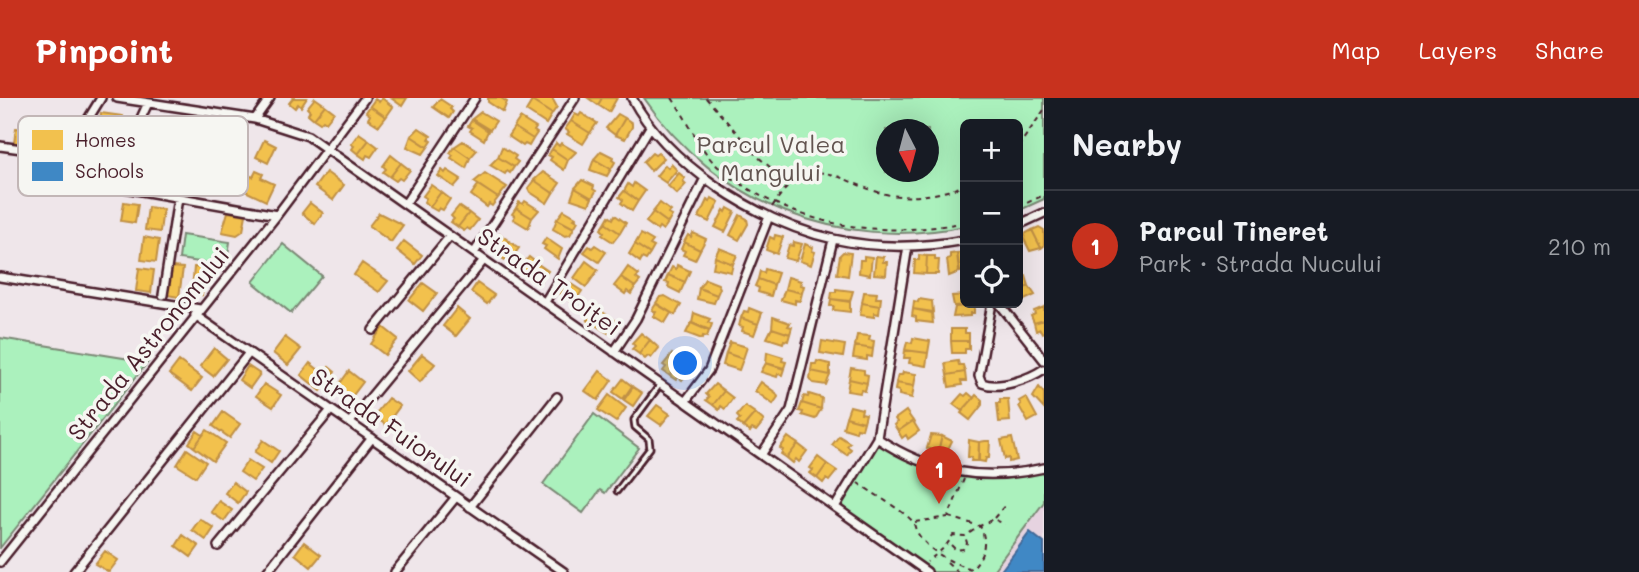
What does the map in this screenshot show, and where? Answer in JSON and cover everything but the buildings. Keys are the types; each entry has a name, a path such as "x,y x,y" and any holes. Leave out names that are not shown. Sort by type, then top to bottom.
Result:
{"street":[{"path":"90,116 101,98"},
{"name":"Strada Troiței","path":"117,98 235,116"},
{"path":"175,107 181,98"},
{"path":"255,119 270,98"},
{"name":"Strada Astronomului","path":"0,562 277,215 365,98"},
{"path":"405,204 475,98"},
{"path":"474,253 575,98"},
{"path":"632,98 650,127 705,178 768,219 834,240 908,246 960,241"},
{"path":"142,116 148,103"},
{"name":"Strada Troiței","path":"248,118 294,130 328,150 924,570"},
{"path":"545,302 650,127"},
{"path":"0,146 18,148"},
{"path":"614,352 636,318 705,178"},
{"path":"167,196 277,215"},
{"path":"163,295 178,198"},
{"path":"1023,223 1044,214"},
{"path":"685,402 709,370 768,219"},
{"path":"373,330 450,236"},
{"path":"761,455 791,410 834,240"},
{"path":"835,507 877,438 908,246"},
{"path":"350,422 484,260"},
{"path":"0,277 198,312"},
{"path":"991,308 979,376 982,383 989,386 1015,382 1044,369"},
{"path":"1003,308 1044,360"},
{"name":"Strada Fuiorului","path":"198,312 249,353 564,572"},
{"path":"75,572 249,353"},
{"path":"470,507 557,397"},
{"path":"218,546 331,410"},
{"path":"267,572 372,438"},
{"path":"877,438 904,456 931,467 966,474 1002,475 1044,468"},
{"path":"395,572 456,497"}],"lane":[{"path":"617,491 650,448 649,439 635,427 634,420 661,384"}],"path":[{"path":"672,98 710,159 739,183 803,217 844,226 912,230 960,223"},
{"path":"706,98 758,157 794,183"},
{"path":"1023,140 1044,110"},
{"path":"768,219 774,203 794,183 816,172 827,172 891,195 929,195 960,186"},
{"path":"1023,205 1044,195"},
{"path":"948,517 959,497 966,474"},
{"path":"852,479 914,522 918,535 958,572"},
{"path":"924,570 938,553 951,544 956,534 965,536 993,519 1007,503"},
{"path":"914,522 948,517 980,526"},
{"path":"993,519 1005,524"},
{"path":"965,572 971,569 984,548 980,526"},
{"path":"951,544 956,550 964,549 967,544 965,536"},
{"path":"947,561 971,569"}],"shaded area":[{"path":"1044,502 1044,572 992,572"}],"green space":[{"name":"Parcul Valea Mangului","path":"644,98 1044,98 1044,199 1023,209 1023,119 960,119 960,227 919,232 873,232 828,225 785,212 745,192 707,166 673,135"},
{"path":"182,235 230,242 226,266 179,259"},
{"path":"283,244 322,276 291,313 253,282"},
{"path":"0,338 148,362 0,548"},
{"path":"594,414 639,448 605,493 600,490 583,513 543,484"},
{"path":"877,438 904,456 966,474 1044,468 1044,502 992,572 927,572 835,507"}],"place":[{"name":"Parcul Tineret","path":"939,504"}]}
